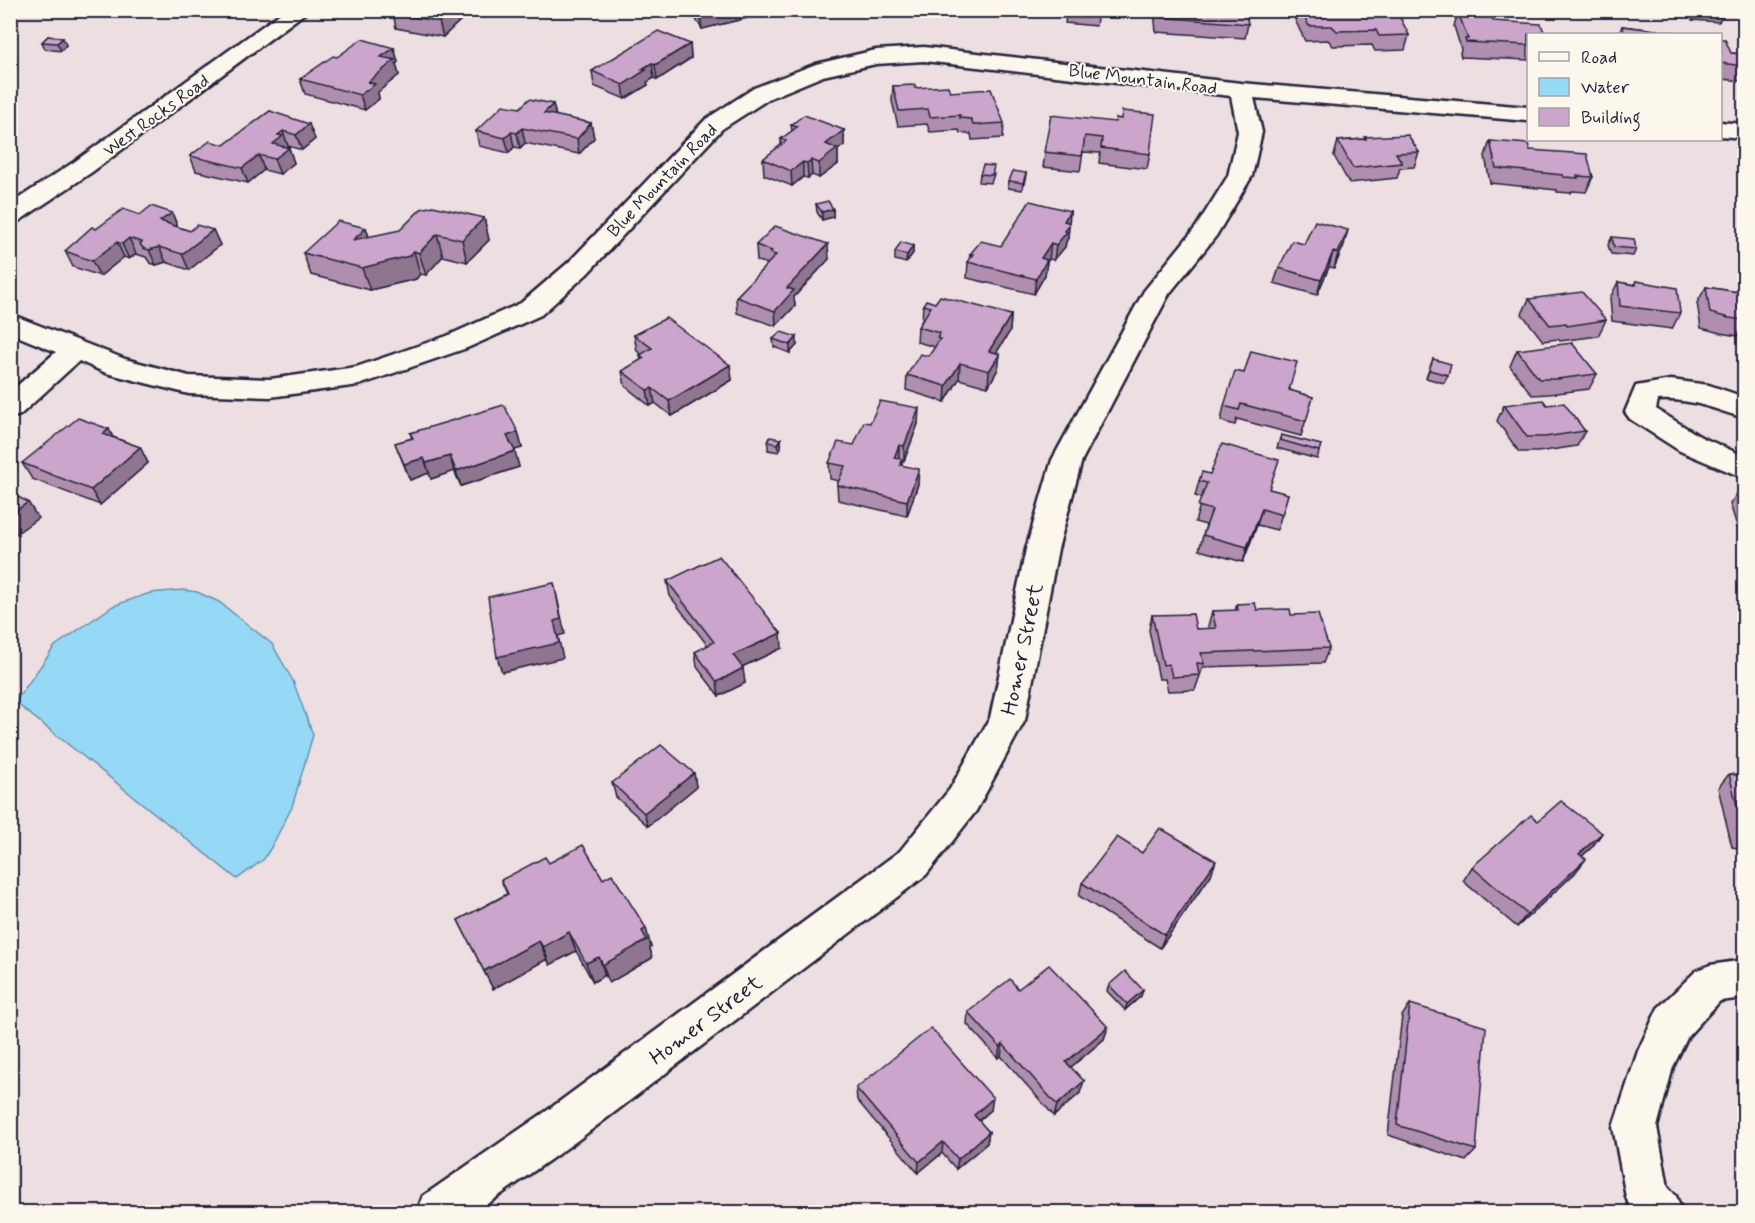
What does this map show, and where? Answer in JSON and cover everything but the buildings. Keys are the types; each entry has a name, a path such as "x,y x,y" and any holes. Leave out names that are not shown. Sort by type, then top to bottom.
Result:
{"street":[{"name":"West Rocks Road","path":"10,216 83,167 299,10"},
{"name":"Blue Mountain Road","path":"10,322 116,366 189,385 270,388 359,376 458,342 531,309 578,268 714,124 762,93 816,71 876,57 924,54 1241,90 1527,114"},
{"name":"Homer Street","path":"439,1212 572,1118 913,863 963,800 1007,720 1042,549 1067,460 1157,291 1206,231 1240,176 1250,132 1241,90"},
{"path":"1722,129 1744,131"},
{"path":"10,408 76,350"},
{"path":"1744,408 1724,399 1668,387 1646,393 1640,412 1665,431 1685,442 1744,468"},
{"path":"1660,1212 1648,1197 1635,1127 1653,1065 1673,1022 1710,984 1744,978"}],"water":[{"path":"183,590 197,592 219,602 272,644 293,681 313,735 292,807 273,844 264,859 237,879 15,702 55,646 113,606 150,593"}]}
